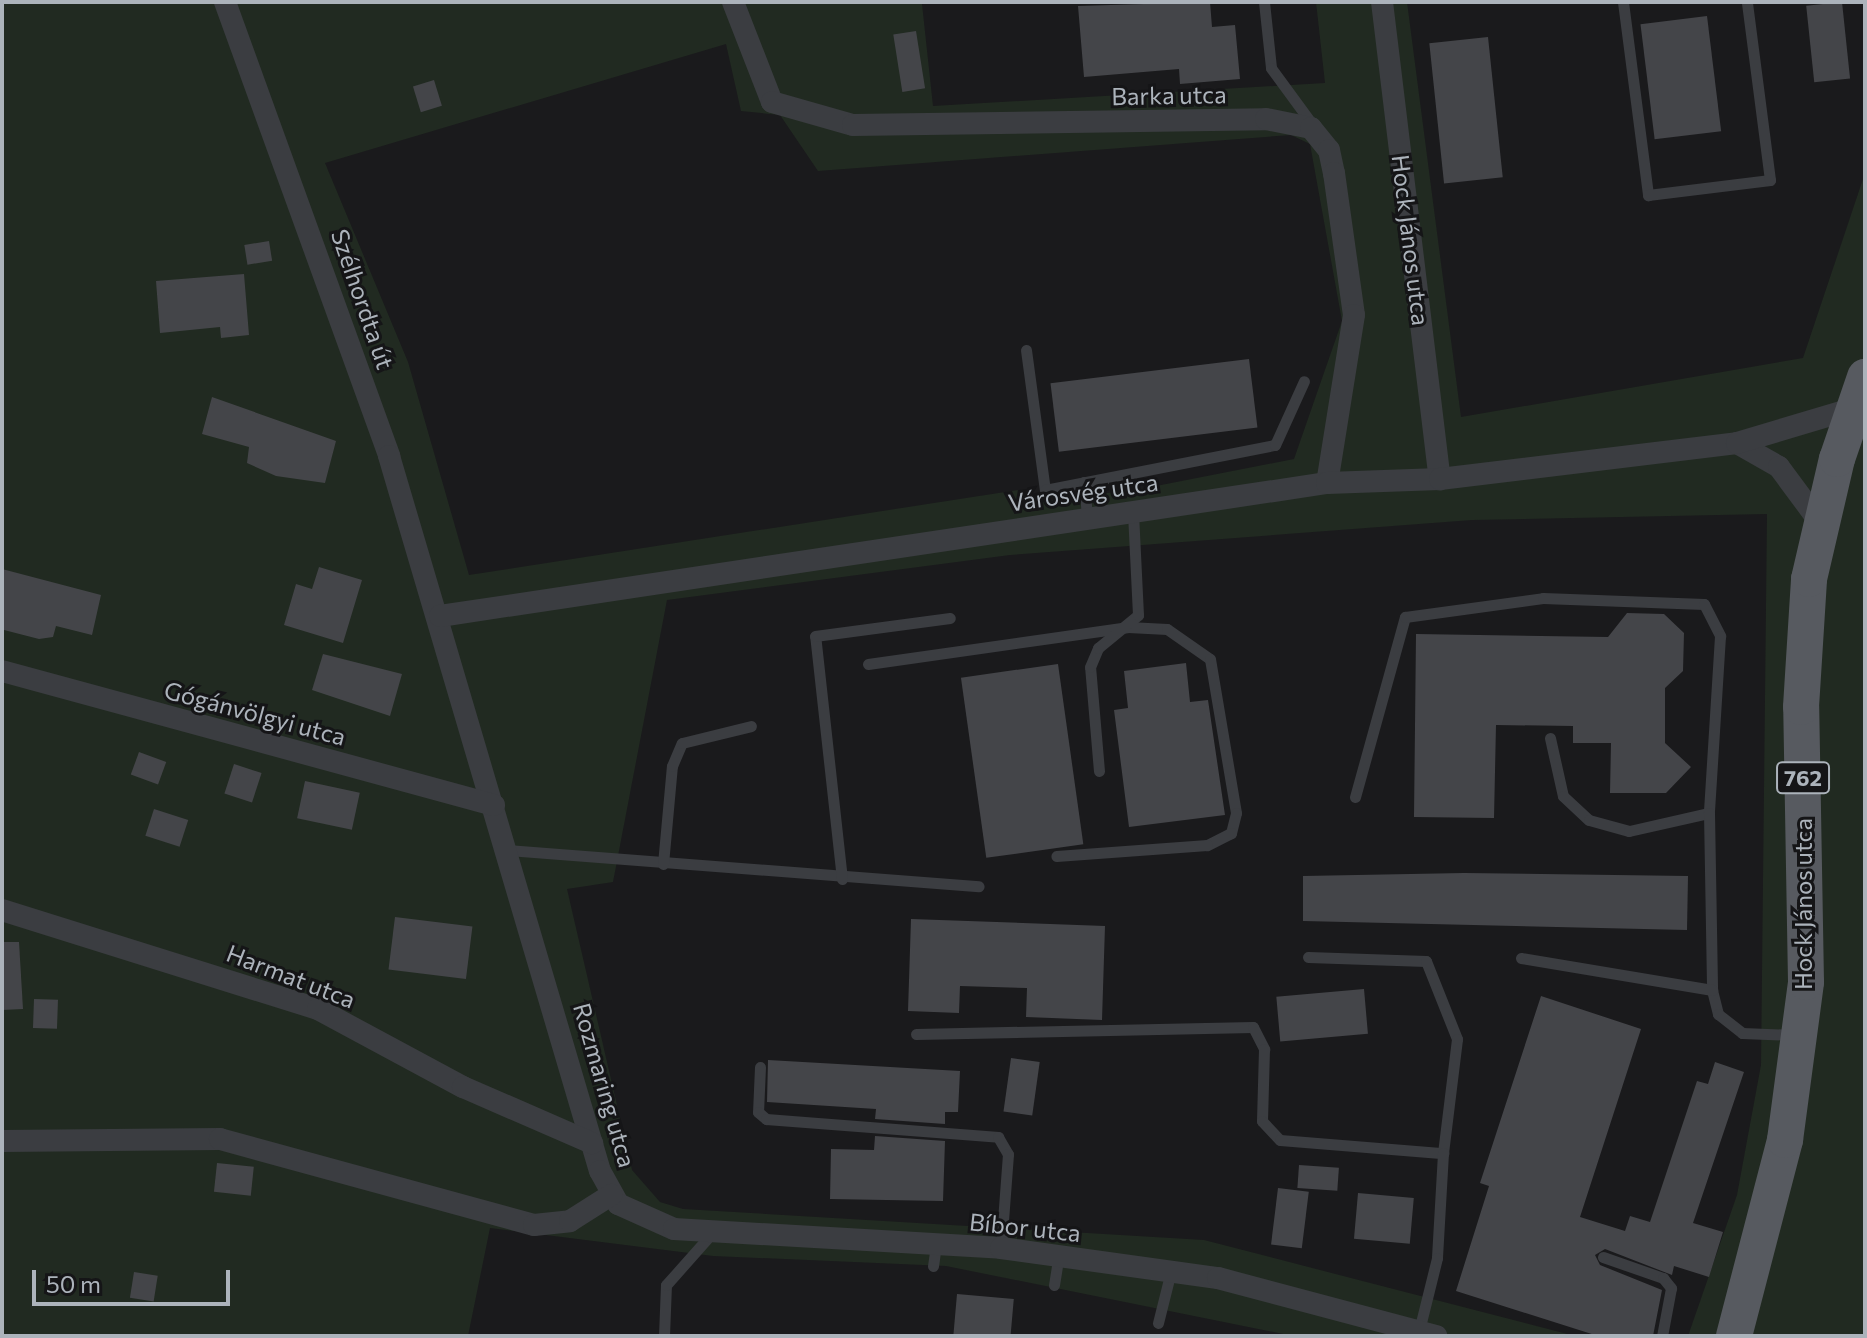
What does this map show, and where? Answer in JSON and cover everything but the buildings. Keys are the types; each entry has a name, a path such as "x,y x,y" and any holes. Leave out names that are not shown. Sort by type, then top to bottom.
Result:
{"main road":[{"name":"Hock János utca","path":"1734,1336 1768,1221 1800,1036 1803,632 1819,521 1858,393"}],"street":[{"name":"Szélhordta út","path":"225,2 340,307 440,616"},
{"name":"Barka utca","path":"733,2 772,102 812,115 928,127 1266,119 1295,121 1322,138"},
{"name":"Hock János utca","path":"1382,2 1440,479"},
{"path":"1322,138 1334,173 1355,335 1327,483"},
{"name":"Városvég utca","path":"440,616 1327,483 1440,479 1737,443 1858,393"},
{"path":"1737,443 1779,467 1819,521"},
{"name":"Rozmaring utca","path":"2,1141 220,1139 534,1225 570,1221 611,1195 592,1143 440,616"},
{"name":"Gógánvölgyi utca","path":"2,671 494,805"},
{"name":"Harmat utca","path":"2,910 318,1009 463,1087 592,1143"},
{"name":"Bíbor utca","path":"611,1195 646,1222 934,1255 1001,1248 1171,1271 1424,1334"}],"lane":[{"path":"1264,2 1271,68 1322,138"},
{"path":"1623,2 1648,195 1770,180 1747,2"},
{"path":"1026,350 1045,490 1275,445 1304,381"},
{"path":"1084,482 1087,517"},
{"path":"1099,771 1090,667 1098,648 1128,627 1141,600 1133,511"},
{"path":"1355,797 1405,617 1543,598 1680,598 1704,604 1720,636 1709,813 1712,990 1718,1014 1742,1033 1800,1036"},
{"path":"842,879 815,636 950,618"},
{"path":"868,664 1128,627 1167,629 1210,659 1236,813 1231,833 1207,845 1056,856"},
{"path":"663,864 672,766 682,743 751,726"},
{"path":"1550,738 1563,796 1589,820 1629,831 1709,813"},
{"path":"507,850 842,879 979,886"},
{"path":"1308,957 1426,961 1457,1039 1443,1153 1437,1258 1424,1334"},
{"path":"1521,958 1712,990"},
{"path":"916,1034 1246,1024 1262,1039 1262,1121 1280,1140 1443,1153"},
{"path":"760,1067 758,1112 766,1119 998,1137 1008,1154 1001,1248"},
{"path":"664,1336 666,1285 713,1232"},
{"path":"1054,1285 1059,1255"},
{"path":"1603,1257 1663,1278 1671,1288 1662,1336"},
{"path":"1158,1323 1171,1271"}],"shaded area":[{"path":"2,2 940,2 922,4 933,106 1325,83 1316,2 1407,2 1461,417 1803,358 1865,173 1864,1336 1688,1336 1737,1195 1761,1065 1767,514 1472,520 1010,555 667,600 613,882 567,889 632,1170 660,1202 683,1209 1204,1240 1575,1336 1293,1336 946,1266 713,1256 490,1228 468,1336 2,1336","holes":["726,44 741,111 780,115 818,171 1291,135 1310,144 1342,321 1294,459 1151,487 1020,505 1018,490 469,575 408,362 325,163"]}]}
